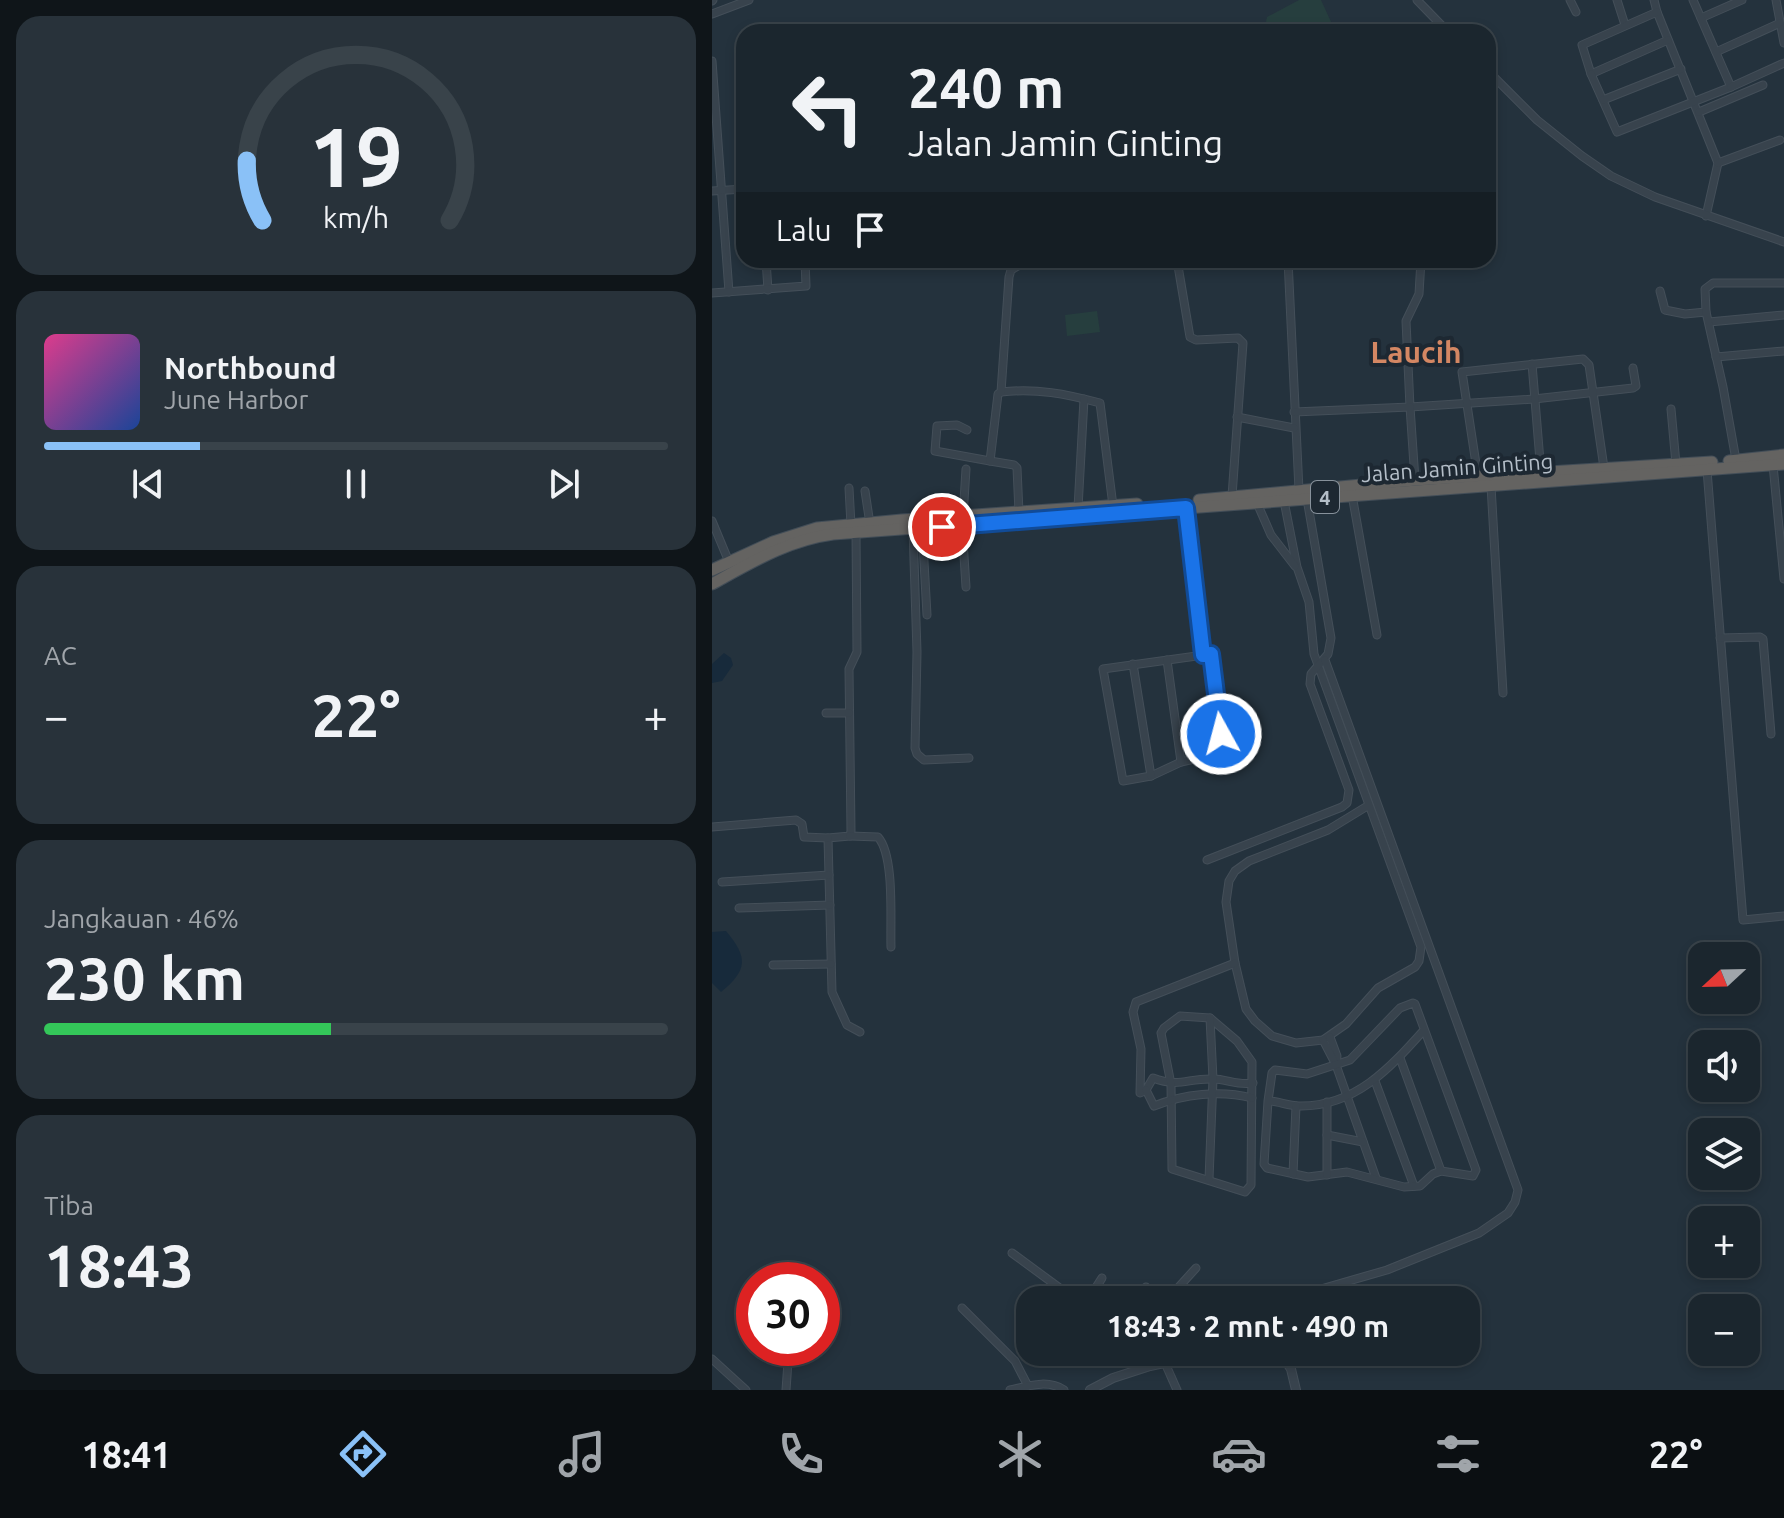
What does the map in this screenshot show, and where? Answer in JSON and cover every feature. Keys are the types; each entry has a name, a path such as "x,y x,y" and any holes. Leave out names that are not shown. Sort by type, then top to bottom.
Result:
{"highway":[{"name":"Jalan Jamin Ginting","path":"962,521 1284,501 1303,495 1415,480 1483,483 1541,473 1784,455"},
{"name":"Jalan Jamin Ginting","path":"721,566 773,542 804,532 919,526 1019,512 1232,496 1352,494 1779,464"},
{"name":"Jalan Jamin Ginting","path":"712,584 792,543 870,524 919,526"}],"street":[{"path":"712,14 748,0"},
{"path":"1417,0 1440,24"},
{"path":"1570,0 1576,12"},
{"path":"1617,0 1625,25"},
{"path":"1654,0 1718,163 1706,216"},
{"path":"1693,0 1731,87"},
{"path":"1701,18 1742,0"},
{"path":"1776,0 1784,43"},
{"path":"1657,12 1582,45 1591,74 1617,132 1695,103 1784,63"},
{"path":"1716,52 1780,23"},
{"path":"1591,74 1668,40"},
{"path":"712,61 729,292"},
{"path":"1603,100 1681,69"},
{"path":"1496,79 1537,120 1603,171 1644,193 1784,242"},
{"path":"1699,112 1763,85"},
{"path":"1718,163 1780,140"},
{"path":"712,191 736,189"},
{"path":"767,268 768,290"},
{"path":"712,293 806,286 805,268"},
{"path":"990,461 998,394 1001,392 1009,277 1014,268"},
{"path":"1178,268 1190,337 1196,340 1238,338 1243,343 1232,496"},
{"path":"1207,860 1347,803 1349,790 1310,684 1311,674 1322,663 1331,638 1331,625 1303,495 1294,428 1288,268"},
{"path":"1415,480 1406,321 1419,294 1421,268"},
{"path":"1736,460 1706,312 1705,291 1711,283 1784,283"},
{"path":"1660,291 1665,310 1685,314 1706,312"},
{"path":"1709,322 1784,315"},
{"path":"1716,357 1784,351"},
{"path":"1503,693 1483,483 1462,372 1587,359 1604,468"},
{"path":"1532,364 1541,473"},
{"path":"1294,412 1466,405 1635,388 1633,368"},
{"path":"1001,392 1028,389 1053,391 1100,403 1113,506"},
{"path":"1078,508 1084,399"},
{"path":"1671,409 1676,464"},
{"path":"1237,417 1294,428"},
{"path":"967,430 957,425 939,425 935,428 935,451 1014,465 1017,468 1019,512"},
{"path":"1779,464 1784,579"},
{"path":"966,469 962,521 966,587"},
{"path":"1707,470 1743,920 1784,916"},
{"path":"849,488 854,529 857,652 849,669 850,836"},
{"path":"865,491 870,524"},
{"path":"1352,494 1377,635"},
{"path":"1284,501 1297,567 1309,602 1314,654 1322,663 1518,1190 1508,1213 1479,1233 1387,1270 1332,1286"},
{"path":"1257,503 1271,535 1297,567"},
{"path":"1186,508 1203,655"},
{"path":"712,521 720,544 721,566"},
{"path":"919,526 927,615"},
{"path":"919,526 915,748 924,760 969,758"},
{"path":"1720,638 1763,639 1771,734"},
{"path":"1211,654 1221,734 1199,758 1181,762 1151,776 1123,781 1103,669 1167,660 1211,654"},
{"path":"1167,660 1181,762"},
{"path":"1322,663 1421,947 1421,955 1415,967 1378,988 1326,1039 1287,1042 1265,1030 1246,1009 1235,963 1226,889 1235,871 1249,861 1328,830 1369,805"},
{"path":"1133,664 1151,776"},
{"path":"826,713 849,713"},
{"path":"712,827 796,820 802,824 804,837 878,837 883,842 888,877 891,947"},
{"path":"828,838 833,997 847,1025 860,1032"},
{"path":"722,882 829,875"},
{"path":"739,908 830,905"},
{"path":"1235,963 1136,1002 1133,1012 1141,1049 1140,1093 1146,1090 1153,1078 1171,1084 1213,1079 1243,1085 1253,1083"},
{"path":"773,965 831,964"},
{"path":"1415,1004 1424,1030 1476,1170 1470,1177 1441,1171 1420,1186 1404,1187 1347,1172 1308,1177 1267,1168 1264,1164 1268,1101 1275,1070 1307,1074 1350,1060 1405,1005 1415,1004"},
{"path":"1180,1016 1210,1018 1237,1041 1252,1062 1251,1185 1245,1192 1172,1169 1171,1084 1161,1033 1180,1016"},
{"path":"1209,1179 1213,1079 1210,1018"},
{"path":"1268,1101 1296,1106 1327,1102 1347,1095 1375,1081 1424,1030"},
{"path":"1326,1039 1376,1178"},
{"path":"1400,1058 1441,1171"},
{"path":"1375,1081 1414,1186"},
{"path":"1146,1090 1154,1106 1170,1100 1210,1094 1252,1098"},
{"path":"1327,1102 1327,1175"},
{"path":"1293,1174 1296,1106"},
{"path":"1327,1135 1363,1142"},
{"path":"1012,1253 1057,1286"},
{"path":"1180,1286 1196,1268"},
{"path":"1097,1286 1102,1278"},
{"path":"962,1308 1015,1361 1028,1386"},
{"path":"712,1359 746,1390"},
{"path":"786,1390 788,1366"},
{"path":"1090,1390 1113,1378 1150,1366"},
{"path":"1166,1366 1177,1390"},
{"path":"1289,1366 1296,1390"},
{"path":"1010,1390 1054,1384 1064,1390"}],"green space":[{"path":"1299,0 1321,0 1332,24 1266,24 1267,17"},
{"path":"1097,311 1100,332 1067,336 1065,315"}],"water":[{"path":"724,653 731,658 733,665 722,681 712,683 712,664"},
{"path":"726,931 738,948 742,963 736,977 721,992 712,983 712,932"}],"district":[{"name":"Laucih","path":"1416,352"}],"route":[{"path":"942,527 1186,508 1203,655 1211,654 1221,734"}]}
